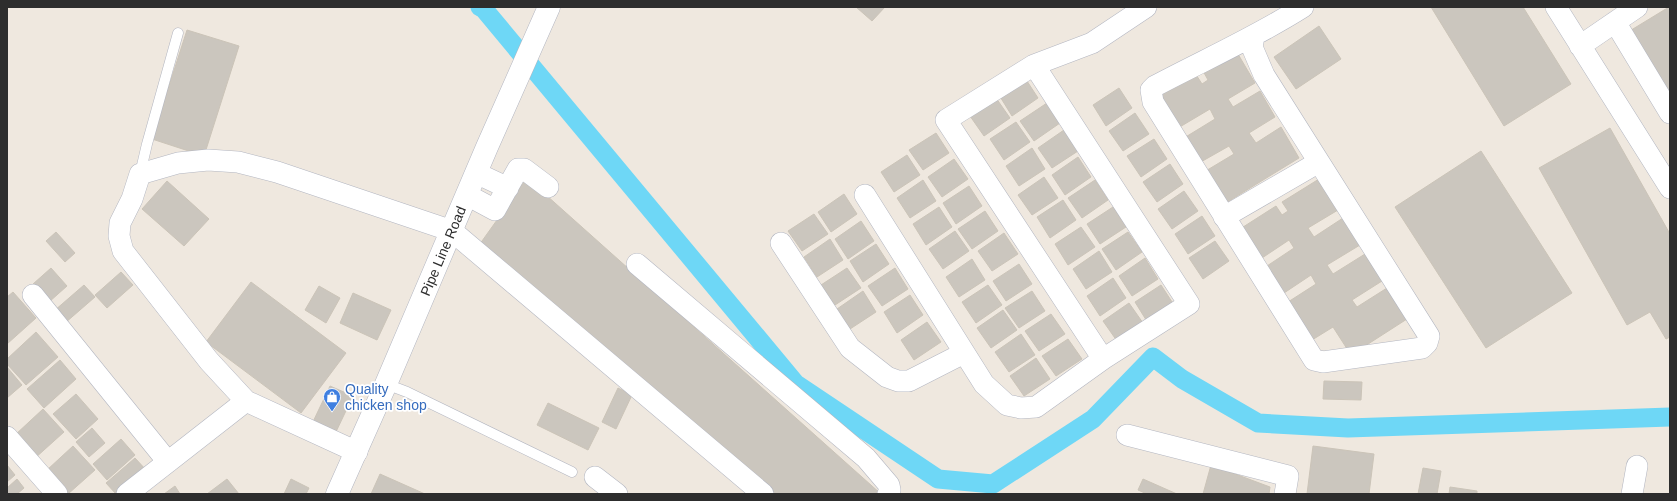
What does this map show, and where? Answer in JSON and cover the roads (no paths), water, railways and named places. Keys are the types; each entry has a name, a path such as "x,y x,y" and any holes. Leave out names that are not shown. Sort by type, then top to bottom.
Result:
{"street":[{"name":"Pipe Line Road","path":"337,494 357,452 452,231 486,147 548,7"},
{"path":"1103,359 946,120 1034,66 1092,43 1146,7"},
{"path":"1254,36 1252,47 1264,75 1429,336 1427,343 1422,348 1323,362 1314,360 1152,102 1151,90 1155,86 1228,47 1254,36 1303,7"},
{"path":"1556,7 1670,188"},
{"path":"1580,46 1637,7"},
{"path":"1615,22 1670,113"},
{"path":"865,194 984,384 993,394 1007,405 1021,408 1036,407 1103,359 1189,304 1034,66"},
{"path":"357,452 246,401 209,361 124,251 119,236 120,223 132,198 140,174 178,163 208,160 238,162 277,172 452,231 763,494"},
{"path":"1224,217 1319,162"},
{"path":"467,195 495,210 518,169 524,169 548,187"},
{"path":"476,173 508,188"},
{"path":"781,243 850,348 887,377 898,381 909,381 964,353"},
{"path":"637,264 866,458 889,485 890,490 888,494"},
{"path":"33,295 168,462"},
{"path":"128,494 246,401"},
{"path":"1128,435 1288,476 1285,494"},
{"path":"7,437 57,494"},
{"path":"1632,494 1637,466"},
{"path":"595,477 616,494"}],"lane":[{"path":"140,174 178,33"},
{"path":"386,384 572,472"}],"waterway":[{"path":"480,7 483,8 796,384 938,479 993,484 1093,419 1153,357 1182,379 1258,423 1348,428 1670,417"}],"place":[{"name":"Quality chicken shop","path":"332,412"}]}
